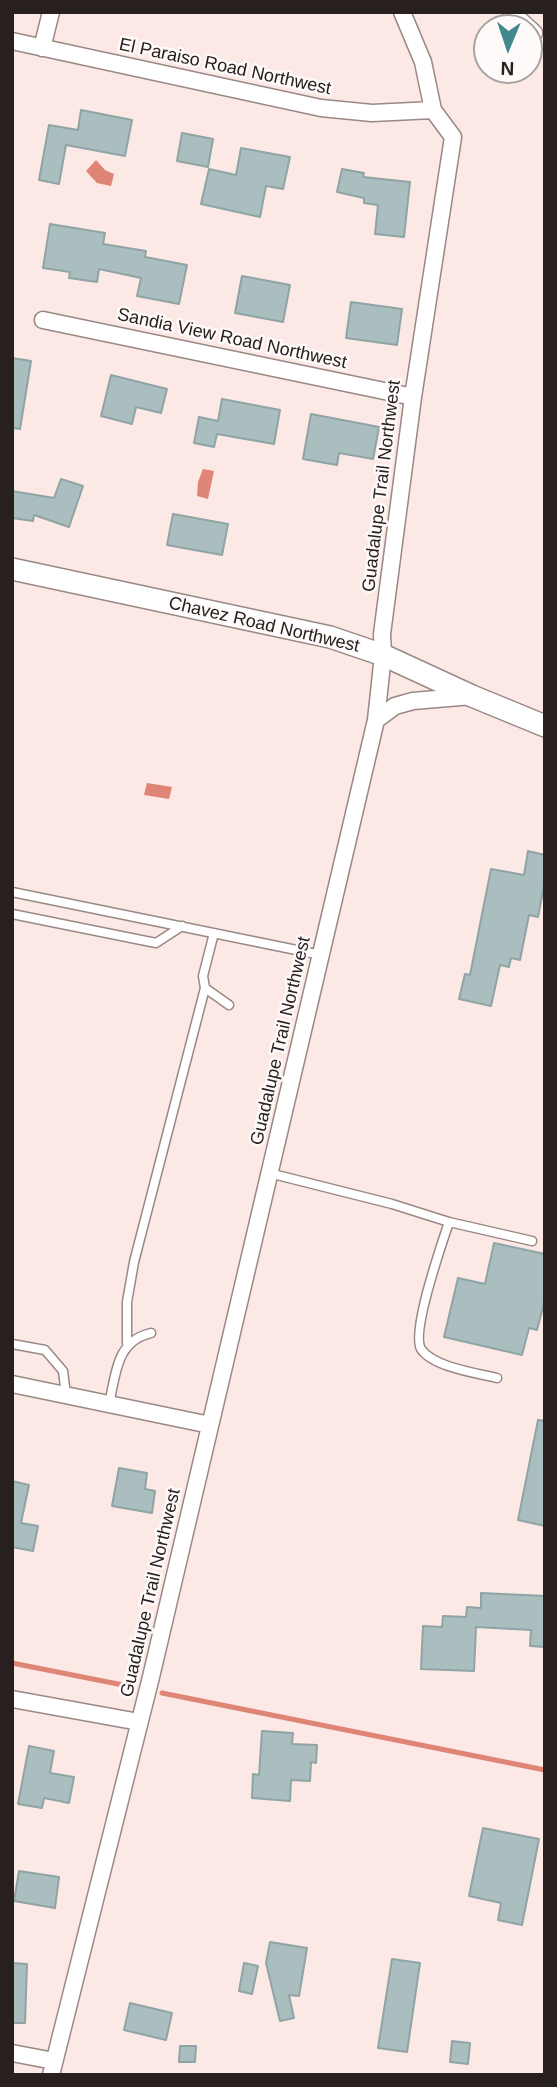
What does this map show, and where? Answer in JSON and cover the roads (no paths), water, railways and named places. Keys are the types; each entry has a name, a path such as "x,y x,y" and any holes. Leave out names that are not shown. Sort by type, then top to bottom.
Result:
{"street":[{"path":"42,48 51,12"},
{"name":"Guadalupe Trail Northwest","path":"53,2068 139,1722 376,720 383,655 382,634 412,397 453,137 433,110 423,62 402,12"},
{"name":"El Paraiso Road Northwest","path":"12,41 321,108 372,113 433,110"},
{"name":"Sandia View Road Northwest","path":"43,320 412,397"},
{"name":"Chavez Road Northwest","path":"12,569 330,636 383,655 545,726"},
{"path":"376,720 395,706 413,701 472,696"},
{"path":"12,1384 210,1425"},
{"path":"12,1699 139,1722"},
{"path":"12,2053 53,2068"}],"lane":[{"path":"12,891 321,955"},
{"path":"12,914 156,943 182,926"},
{"path":"109,1404 127,1343 127,1302 134,1262 205,988 203,976 214,933"},
{"path":"205,988 229,1004"},
{"path":"269,1173 393,1204 449,1222 532,1241"},
{"path":"449,1222 428,1287 417,1341 423,1352 451,1368 497,1378"},
{"path":"127,1343 137,1336 150,1333"},
{"path":"12,1344 45,1350 63,1371 66,1395"}],"waterway":[{"path":"12,1663 133,1687"},
{"path":"162,1693 545,1770"}]}
